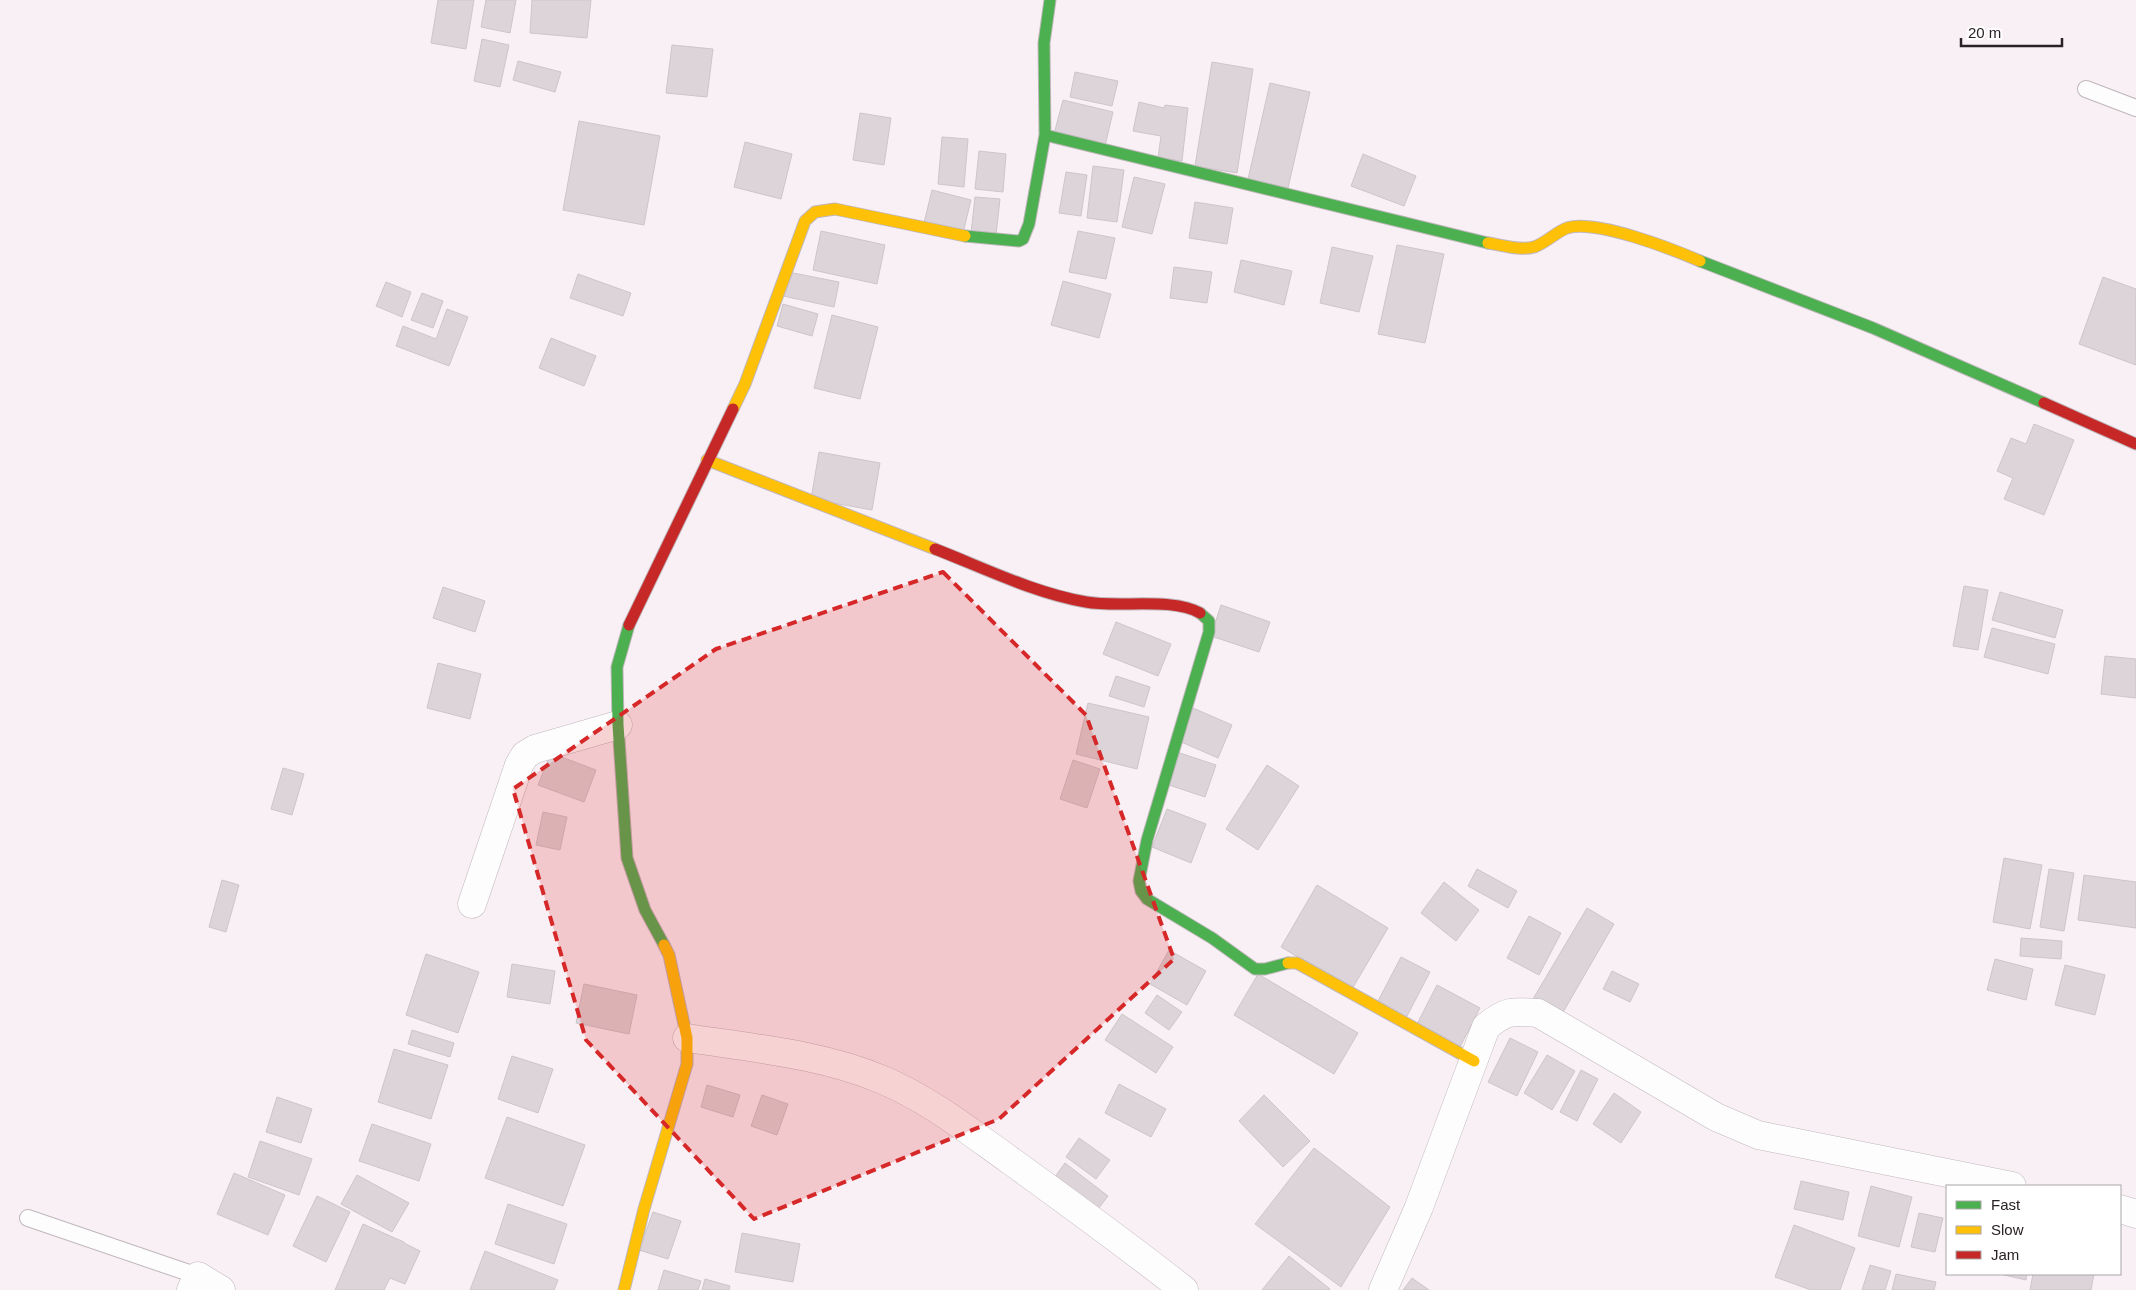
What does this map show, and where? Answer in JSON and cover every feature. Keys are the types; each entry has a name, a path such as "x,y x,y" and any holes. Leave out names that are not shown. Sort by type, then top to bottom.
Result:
{"street":[{"path":"624,1290 644,1209 687,1064 687,1038 669,955 645,910 627,858 618,725 617,667 628,628 745,384 805,221 814,212 835,209 952,234 1019,241 1026,235 1045,135 1044,44 1050,0"},
{"path":"1045,135 1471,240 1523,248 1534,247 1568,228 1591,227 1656,242 1732,274 1873,328 2136,444"},
{"path":"707,460 1040,590 1090,603 1167,605 1200,612 1207,618 1210,624 1209,632 1147,840 1139,881 1141,891 1147,899 1212,938 1255,969 1263,970 1280,963 1297,962 1474,1061"},
{"path":"472,904 518,765 526,755 535,749 618,725"},
{"path":"1384,1290 1419,1208 1486,1027 1499,1016 1511,1011 1538,1013 1716,1117 1758,1136 2007,1185"},
{"path":"687,1038 777,1051 833,1063 883,1080 927,1102 1116,1236 1184,1290"},
{"path":"2121,1209 2136,1214"},
{"path":"194,1283 221,1290"}],"lane":[{"path":"2086,89 2136,108"},
{"path":"28,1218 194,1283"}],"highlighted area":[{"path":"943,572 1086,715 1174,959 999,1119 754,1219 586,1040 513,789 716,649"}],"building":[{"path":"438,0 474,0 466,49 431,43"},
{"path":"486,0 516,0 510,33 481,27"},
{"path":"532,0 591,0 587,38 530,33"},
{"path":"482,39 509,45 500,87 474,81"},
{"path":"672,45 713,49 707,97 666,93"},
{"path":"518,61 561,72 555,92 513,80"},
{"path":"1212,62 1253,69 1237,173 1195,166"},
{"path":"1075,72 1118,81 1112,106 1070,97"},
{"path":"1270,83 1310,92 1288,188 1248,179"},
{"path":"1063,100 1113,112 1105,146 1054,134"},
{"path":"1139,102 1164,108 1165,105 1188,108 1182,161 1158,158 1161,136 1133,131"},
{"path":"860,113 891,118 884,165 853,160"},
{"path":"579,121 660,136 644,225 563,210"},
{"path":"942,137 968,139 964,187 938,184"},
{"path":"745,142 792,154 781,199 734,187"},
{"path":"979,151 1006,154 1003,192 975,189"},
{"path":"1363,154 1416,176 1404,206 1351,186"},
{"path":"1093,166 1124,170 1117,222 1087,218"},
{"path":"1066,172 1087,175 1081,216 1059,213"},
{"path":"1134,177 1165,184 1152,234 1122,227"},
{"path":"932,190 971,200 963,233 924,223"},
{"path":"975,197 1000,199 996,235 971,233"},
{"path":"1195,202 1233,208 1227,244 1189,238"},
{"path":"821,231 885,245 877,284 813,270"},
{"path":"1078,231 1115,238 1106,279 1069,272"},
{"path":"1397,245 1444,254 1425,343 1378,334"},
{"path":"1332,247 1373,256 1359,312 1320,303"},
{"path":"1241,260 1292,271 1284,305 1234,292"},
{"path":"1174,267 1212,272 1207,303 1170,298"},
{"path":"788,272 839,282 834,307 783,296"},
{"path":"578,274 631,293 623,316 570,298"},
{"path":"2103,277 2136,289 2136,365 2079,344"},
{"path":"1063,281 1111,294 1099,338 1051,325"},
{"path":"386,282 411,292 402,317 376,306"},
{"path":"422,293 443,301 433,328 411,320"},
{"path":"783,304 818,314 812,336 777,326"},
{"path":"447,309 468,317 449,366 396,346 403,326 436,339"},
{"path":"832,315 878,327 860,399 814,388"},
{"path":"551,338 596,356 584,386 539,368"},
{"path":"2034,424 2074,440 2044,515 2004,499 2013,478 1997,471 2011,438 2026,444"},
{"path":"819,452 880,463 872,510 811,499"},
{"path":"1964,586 1988,590 1978,650 1953,646"},
{"path":"443,587 485,601 475,632 433,618"},
{"path":"2000,592 2063,610 2055,638 1992,620"},
{"path":"1221,605 1270,622 1259,652 1211,636"},
{"path":"1116,622 1171,644 1158,676 1103,654"},
{"path":"1992,628 2055,644 2048,674 1984,657"},
{"path":"2105,656 2136,659 2136,698 2101,694"},
{"path":"438,663 481,674 470,719 427,708"},
{"path":"1116,676 1150,687 1144,707 1109,696"},
{"path":"1088,703 1149,717 1137,769 1076,754"},
{"path":"1193,708 1232,725 1218,758 1179,741"},
{"path":"1177,752 1216,765 1205,797 1166,784"},
{"path":"551,753 596,770 584,802 538,785"},
{"path":"1073,760 1100,769 1087,808 1060,799"},
{"path":"1267,765 1299,786 1258,850 1226,829"},
{"path":"283,768 304,774 292,815 271,809"},
{"path":"1167,809 1206,824 1191,863 1152,847"},
{"path":"543,812 567,817 560,850 536,845"},
{"path":"2004,858 2042,865 2030,929 1993,922"},
{"path":"1477,869 1517,891 1508,908 1468,886"},
{"path":"2049,869 2074,873 2064,931 2040,927"},
{"path":"2084,875 2136,882 2136,928 2078,920"},
{"path":"222,880 239,885 226,932 209,927"},
{"path":"1444,882 1479,910 1456,941 1421,913"},
{"path":"1317,885 1388,928 1352,989 1281,947"},
{"path":"1587,908 1614,924 1558,1021 1530,1004"},
{"path":"1529,916 1561,933 1539,975 1507,958"},
{"path":"2021,938 2062,941 2061,959 2020,956"},
{"path":"1169,950 1206,971 1187,1005 1150,984"},
{"path":"426,954 479,972 458,1033 406,1015"},
{"path":"1401,957 1430,972 1406,1018 1377,1003"},
{"path":"1995,959 2033,969 2026,1000 1987,990"},
{"path":"512,964 555,971 550,1004 507,997"},
{"path":"2065,965 2105,975 2095,1015 2055,1005"},
{"path":"1612,971 1639,984 1630,1002 1603,989"},
{"path":"1258,974 1358,1033 1334,1074 1234,1015"},
{"path":"584,984 637,995 629,1034 576,1023"},
{"path":"1437,985 1480,1008 1460,1047 1417,1024"},
{"path":"1157,995 1182,1012 1169,1030 1145,1013"},
{"path":"1122,1014 1173,1047 1156,1073 1105,1040"},
{"path":"412,1030 454,1043 450,1057 408,1044"},
{"path":"1510,1038 1538,1052 1517,1096 1488,1082"},
{"path":"394,1049 448,1065 431,1119 378,1102"},
{"path":"1547,1055 1575,1071 1552,1110 1524,1093"},
{"path":"512,1056 553,1069 538,1113 498,1099"},
{"path":"1581,1070 1598,1079 1577,1121 1560,1112"},
{"path":"1119,1084 1166,1109 1151,1137 1105,1113"},
{"path":"707,1085 740,1095 733,1117 701,1107"},
{"path":"1614,1093 1641,1112 1621,1143 1593,1124"},
{"path":"762,1095 788,1104 777,1135 751,1126"},
{"path":"1264,1095 1310,1141 1283,1167 1239,1121"},
{"path":"277,1097 312,1109 301,1143 266,1132"},
{"path":"507,1117 585,1145 563,1206 485,1178"},
{"path":"372,1124 431,1144 419,1181 359,1161"},
{"path":"1079,1138 1110,1160 1096,1179 1066,1157"},
{"path":"260,1141 312,1159 299,1195 248,1177"},
{"path":"1314,1148 1390,1207 1341,1287 1255,1224"},
{"path":"1065,1163 1108,1196 1092,1217 1049,1185"},
{"path":"234,1173 285,1195 268,1235 217,1214"},
{"path":"357,1175 409,1203 392,1232 341,1204"},
{"path":"1801,1181 1849,1192 1843,1220 1794,1209"},
{"path":"1871,1186 1912,1197 1899,1247 1858,1236"},
{"path":"317,1196 350,1212 326,1262 293,1246"},
{"path":"508,1204 567,1224 554,1264 495,1244"},
{"path":"653,1212 681,1221 668,1259 639,1250"},
{"path":"1919,1213 1943,1218 1935,1252 1911,1247"},
{"path":"363,1224 420,1251 405,1284 390,1278 384,1290 335,1290"},
{"path":"1794,1225 1855,1248 1840,1290 1811,1290 1775,1277"},
{"path":"742,1233 800,1244 793,1282 735,1272"},
{"path":"485,1251 558,1280 554,1290 470,1290"},
{"path":"1289,1256 1330,1289 1262,1290"},
{"path":"1870,1265 1891,1271 1885,1290 1862,1290"},
{"path":"664,1270 701,1281 698,1290 658,1290"},
{"path":"1896,1274 1936,1282 1934,1290 1892,1290"},
{"path":"2004,1275 2027,1275 2026,1280"},
{"path":"2033,1275 2094,1275 2091,1290 2030,1290"},
{"path":"1412,1278 1429,1290 1403,1290"},
{"path":"705,1279 730,1286 729,1290 702,1290"}],"traffic: fast":[{"path":"965,236 1019,241 1023,239 1029,224 1045,135 1044,43 1050,0"},
{"path":"1045,135 1488,243"},
{"path":"1700,261 1873,328 2044,403"},
{"path":"1200,613 1209,621 1209,632 1147,840 1139,881 1141,891 1147,899 1212,938 1255,969 1265,969 1288,963"},
{"path":"629,625 617,667 618,725 627,858 645,910 664,945"}],"traffic: slow":[{"path":"733,409 745,384 805,221 815,212 835,209 965,236"},
{"path":"1488,243 1529,248 1538,245 1567,228 1580,226 1614,231 1700,261"},
{"path":"707,460 935,549"},
{"path":"624,1290 644,1209 687,1064 687,1038 669,955 664,945"},
{"path":"1288,963 1297,963 1474,1061"}],"traffic: jam":[{"path":"2044,403 2136,444"},
{"path":"629,625 733,409"},
{"path":"935,549 1009,579 1067,598 1099,604 1175,605 1200,613"}]}
